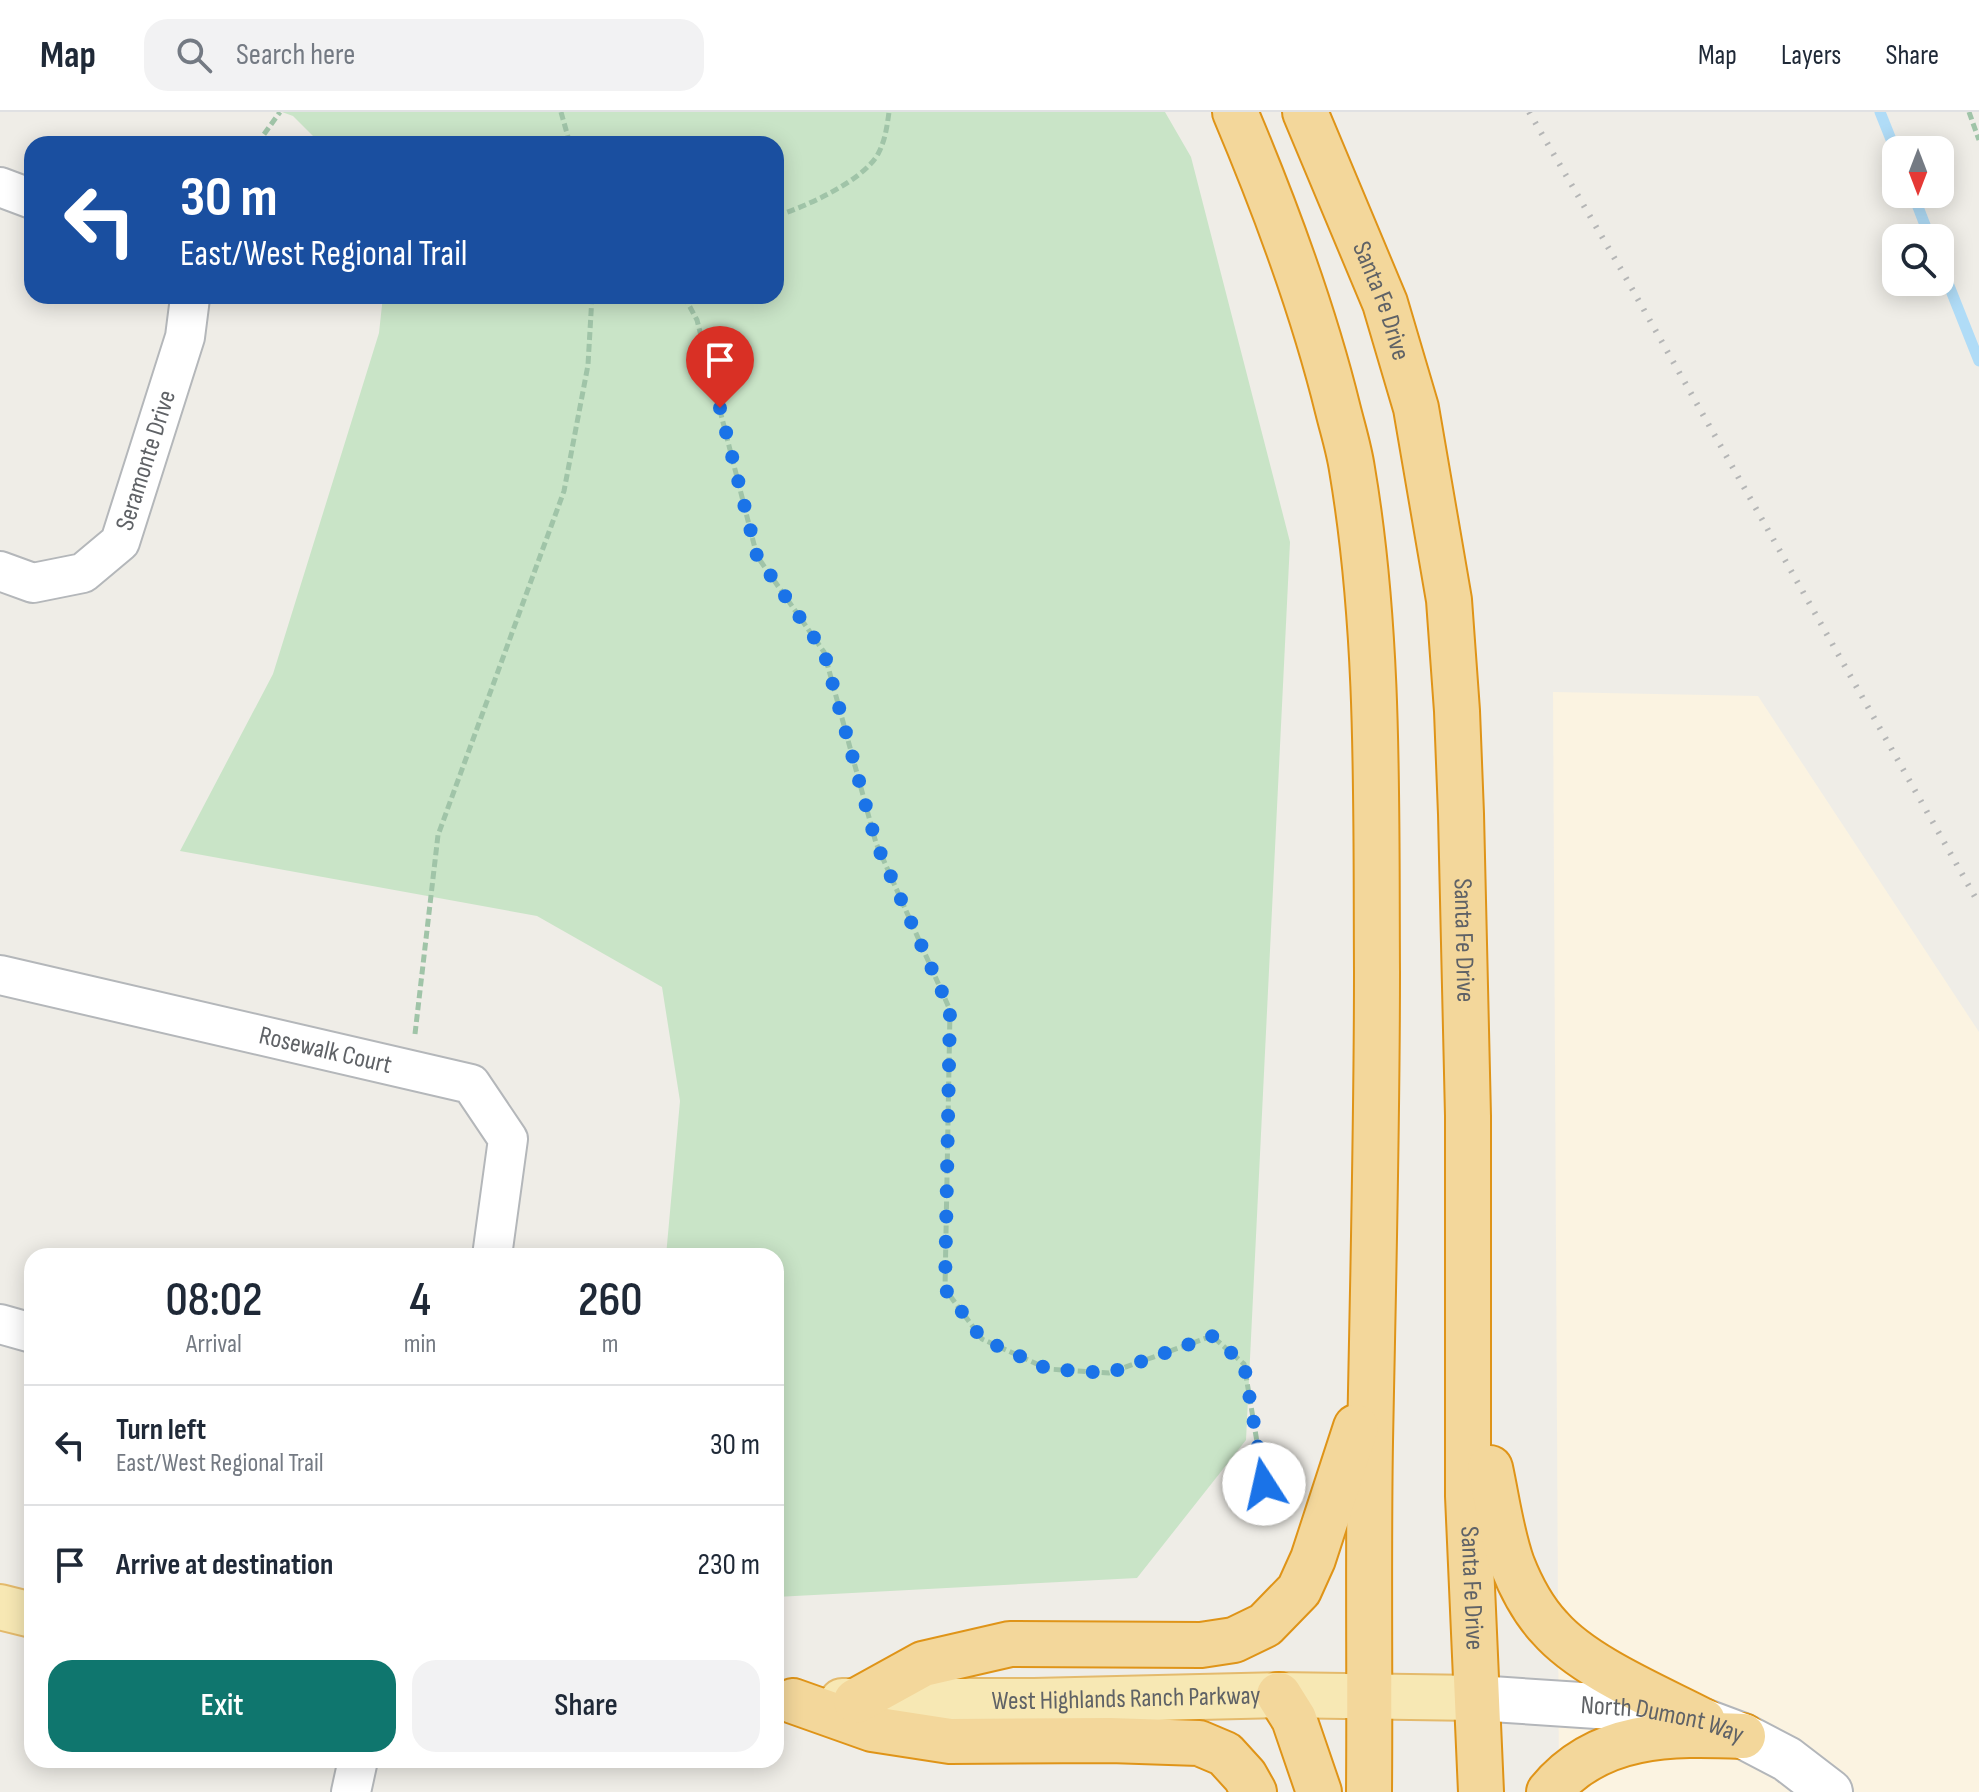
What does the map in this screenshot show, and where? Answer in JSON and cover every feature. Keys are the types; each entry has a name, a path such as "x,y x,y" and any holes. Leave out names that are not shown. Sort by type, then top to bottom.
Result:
{"highway":[{"path":"1235,112 1270,194 1330,379 1352,466 1364,557 1373,682 1376,787 1377,1111 1371,1370 1369,1792"},
{"name":"Santa Fe Drive","path":"1305,112 1385,303 1416,408 1449,600 1461,814 1468,1116 1468,1496 1481,1792"},
{"path":"1468,1351 1501,1528 1528,1600 1550,1629 1594,1664 1723,1729"},
{"path":"856,1701 923,1664 1010,1644 1201,1645 1234,1640 1265,1625 1299,1590 1313,1559 1351,1444 1371,1370"},
{"path":"1279,1695 1294,1719 1319,1792"},
{"path":"784,1701 872,1729 950,1741 1199,1743 1225,1754 1245,1776 1254,1792"},
{"path":"1549,1792 1562,1776 1593,1755 1625,1742 1723,1729"}],"main road":[{"path":"0,1607 24,1613"},
{"name":"West Highlands Ranch Parkway","path":"784,1701 1034,1701 1279,1695 1476,1698"}],"street":[{"path":"0,187 24,196"},
{"name":"Seramonte Drive","path":"0,571 33,583 83,573 120,542 185,337 189,304"},
{"name":"Rosewalk Court","path":"0,975 471,1084 508,1139 493,1248"},
{"path":"0,1324 24,1331"},
{"name":"North Dumont Way","path":"1476,1698 1642,1709 1723,1729 1787,1759 1830,1792"},
{"path":"351,1792 356,1768"}],"path":[{"path":"263,136 280,112"},
{"path":"561,112 568,136"},
{"path":"784,213 822,197 866,169 877,156 886,135 889,112"},
{"path":"1969,112 1979,140"},
{"path":"411,1070 438,835 564,491 588,365 592,304"},
{"path":"688,304 697,320 757,556 824,652 876,843 950,1010 945,1289 982,1339 1048,1369 1109,1373 1212,1336 1244,1364 1264,1484 1284,1484"}],"shaded area":[{"path":"1553,692 1758,696 1979,1032 1979,1792 1559,1792"}],"green space":[{"path":"282,112 1165,112 1191,157 1290,542 1246,1440 1137,1578 784,1597 784,1248 667,1248 680,1101 662,987 537,916 180,851 273,674 379,333 382,304 784,304 784,136 313,136 293,116"}],"waterway":[{"path":"1880,112 1890,136"},
{"path":"1918,208 1925,224"},
{"path":"1953,296 1979,361"}],"railway":[{"path":"1529,112 1979,904"}],"route":[{"path":"720,408 757,556 824,652 876,843 950,1010 945,1289 982,1339 1048,1369 1109,1373 1212,1336 1244,1364 1264,1484"}]}
